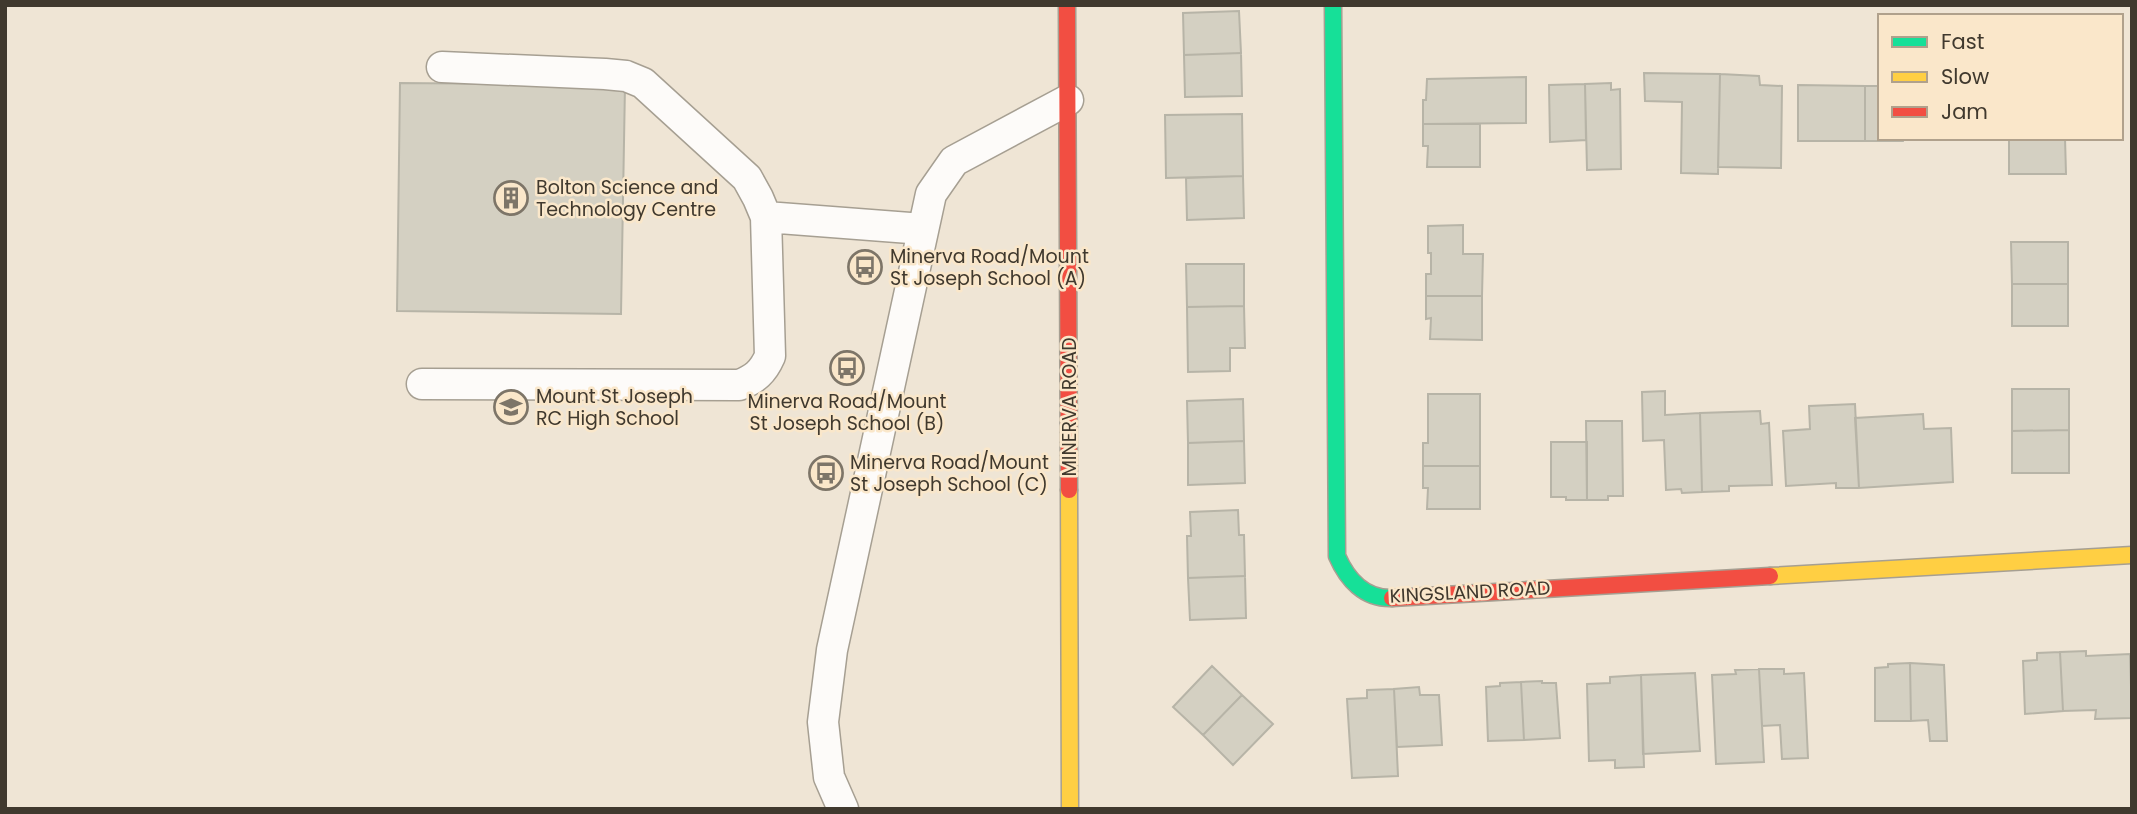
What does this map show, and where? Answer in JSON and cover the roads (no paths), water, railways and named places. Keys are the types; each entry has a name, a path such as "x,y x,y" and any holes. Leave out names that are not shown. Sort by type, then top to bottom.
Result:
{"street":[{"name":"MINERVA ROAD","path":"1068,5 1070,809"},
{"name":"KINGSLAND ROAD","path":"1333,5 1337,556 1345,576 1361,591 1385,598 2132,555"}],"lane":[{"path":"422,384 739,385 755,379 771,356 766,217 758,198 747,178 643,82 626,76 605,74 442,67"},
{"path":"843,809 829,776 823,722 832,650 930,194 954,161 1068,100"},
{"path":"766,217 923,229"}],"place":[{"name":"Bolton Science and Technology Centre","path":"511,198"},
{"name":"Minerva Road/Mount St Joseph School (A)","path":"865,267"},
{"name":"Minerva Road/Mount St Joseph School (B)","path":"847,368"},
{"name":"Mount St Joseph RC High School","path":"511,407"},
{"name":"Minerva Road/Mount St Joseph School (C)","path":"826,473"}]}
